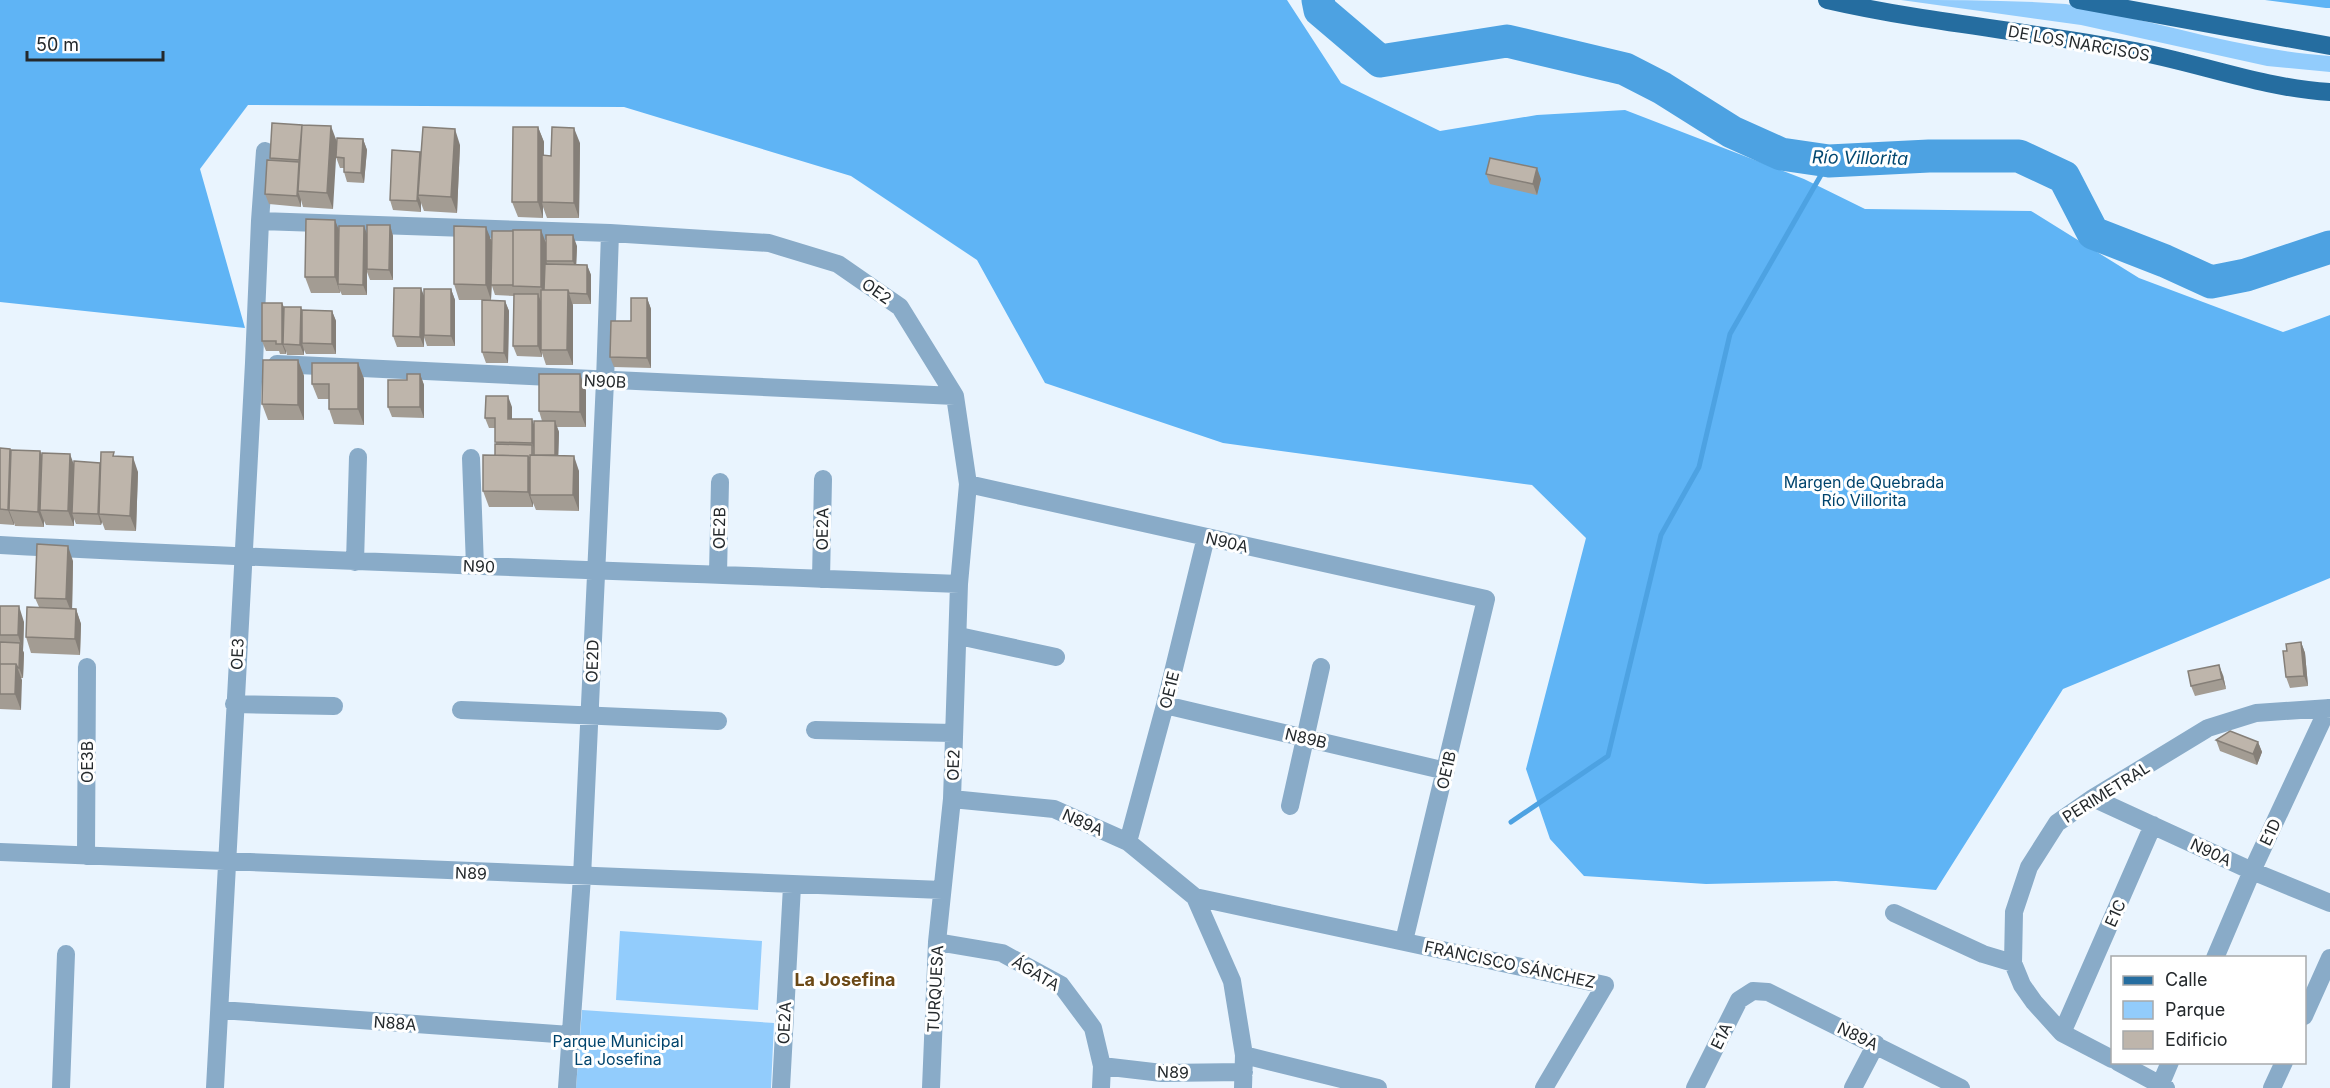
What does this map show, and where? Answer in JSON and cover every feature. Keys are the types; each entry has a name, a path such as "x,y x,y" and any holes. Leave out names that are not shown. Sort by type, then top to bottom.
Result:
{"main road":[{"name":"DE LOS NARCISOS","path":"1827,0 1899,14 2130,50 2262,83 2330,92"},
{"path":"2078,0 2330,46"}],"street":[{"name":"OE3","path":"215,1088 225,863 265,151"},
{"name":"OE2","path":"260,221 609,233 768,243 838,264 900,307 955,396 968,484 959,584 959,636 951,799 942,890"},
{"name":"OE2D","path":"567,1088 582,877 605,381 609,233"},
{"name":"N90B","path":"254,363 955,396"},
{"path":"355,562 358,457"},
{"path":"471,458 475,566"},
{"name":"OE2A","path":"821,579 824,479"},
{"name":"OE2B","path":"718,574 720,482"},
{"name":"N90A","path":"968,484 1486,599"},
{"name":"OE1E","path":"1128,842 1165,705 1206,537"},
{"name":"N90","path":"0,545 242,558 959,584"},
{"name":"OE1B","path":"1404,941 1486,599"},
{"path":"959,636 1056,657"},
{"name":"OE3B","path":"86,856 87,667"},
{"path":"1290,806 1321,667"},
{"path":"234,705 334,706"},
{"name":"N89B","path":"1165,705 1446,771"},
{"name":"PERIMETRAL","path":"2111,1058 2062,1033 2034,1002 2022,984 2013,963 2014,912 2029,867 2057,823 2093,798 2208,728 2256,713 2329,708"},
{"name":"E1D","path":"2215,956 2252,871 2329,708"},
{"path":"460,710 718,721"},
{"path":"815,730 954,733"},
{"name":"N90A","path":"2093,798 2252,871 2330,903"},
{"name":"N89A","path":"951,799 1054,808 1128,842 1195,897 1232,981 1244,1072"},
{"name":"E1C","path":"2062,1033 2153,825"},
{"name":"N89","path":"0,852 792,886 942,890"},
{"name":"OE2A","path":"781,1088 792,886"},
{"name":"TURQUESA","path":"931,1088 937,942 942,890"},
{"name":"N89A","path":"1195,897 1404,941"},
{"path":"1894,913 1983,954 2013,963"},
{"name":"FRANCISCO SÁNCHEZ","path":"1404,941 1605,985 1544,1088"},
{"name":"ÁGATA","path":"937,942 1002,953 1061,985 1093,1028 1102,1066 1101,1088"},
{"path":"61,1088 66,954"},
{"path":"2306,1012 2330,958"},
{"name":"N89A","path":"1753,991 1768,992 1961,1088"},
{"name":"E1A","path":"1695,1088 1739,1000 1753,991"},
{"name":"N88A","path":"220,1010 570,1035"},
{"path":"1853,1088 1876,1044"},
{"path":"2122,1064 2162,1087 2169,1064"},
{"path":"2272,1088 2283,1064"},
{"name":"N89","path":"1102,1066 1162,1073 1244,1072 1378,1088"}],"green space":[{"name":"Margen de Quebrada Río Villorita","path":"0,0 1287,0 1341,83 1440,131 1537,115 1625,110 1804,179 1865,209 2031,211 2139,278 2283,332 2330,315 2330,578 2063,689 1936,890 1836,881 1706,884 1584,876 1550,839 1526,769 1586,538 1532,485 1223,443 1045,383 977,260 851,176 624,107 248,105 200,169 245,328 0,302"},
{"path":"1901,0 2066,4 2263,48 2330,56 2330,72 2267,66 2081,25"},
{"path":"2265,0 2330,0 2330,8 2326,8"},
{"path":"620,931 762,941 758,1010 616,1000"},
{"name":"Parque Municipal La Josefina","path":"582,1010 774,1023 771,1088 576,1088"}],"building":[{"path":"272,123 302,125 299,160 270,158"},
{"path":"302,125 331,126 327,193 298,191"},
{"path":"423,127 455,129 451,197 418,195"},
{"path":"513,127 538,127 538,202 512,202"},
{"path":"552,127 574,128 574,203 542,202 542,155 551,156"},
{"path":"337,138 363,139 361,173 344,172 344,158 336,157"},
{"path":"392,150 420,152 417,201 390,200"},
{"path":"1490,158 1537,168 1533,184 1486,174"},
{"path":"267,160 299,162 297,196 265,194"},
{"path":"306,219 335,220 335,277 305,277"},
{"path":"367,225 390,225 389,270 367,269"},
{"path":"339,226 364,226 363,285 338,284"},
{"path":"454,226 486,227 486,285 454,284"},
{"path":"513,230 541,230 541,287 513,286"},
{"path":"492,231 513,231 513,285 491,285"},
{"path":"546,235 573,235 573,261 546,261"},
{"path":"545,264 587,265 587,294 569,293 568,290 544,290"},
{"path":"394,288 421,288 420,337 393,336"},
{"path":"424,289 451,289 451,336 424,335"},
{"path":"541,290 568,290 567,350 541,350"},
{"path":"514,294 538,294 538,346 513,346"},
{"path":"631,298 647,298 647,358 610,357 611,321 631,321"},
{"path":"482,300 505,301 504,353 482,352"},
{"path":"262,303 282,303 282,344 276,344 276,341 262,341"},
{"path":"284,307 301,307 300,345 283,344"},
{"path":"302,310 332,311 332,344 302,343"},
{"path":"263,360 298,360 298,405 262,404"},
{"path":"312,363 358,363 358,409 329,409 329,384 312,384"},
{"path":"407,374 420,374 420,407 388,407 388,380 407,380"},
{"path":"539,374 580,374 580,412 539,411"},
{"path":"486,396 508,396 508,419 532,419 532,443 495,442 495,418 485,418"},
{"path":"534,421 555,421 555,455 534,455"},
{"path":"495,444 532,445 532,455 529,459 528,456 495,455"},
{"path":"0,448 10,449 8,510 0,509"},
{"path":"11,450 40,451 38,512 9,510"},
{"path":"101,452 114,452 113,456 133,457 130,516 99,514"},
{"path":"42,453 70,454 68,511 40,510"},
{"path":"483,455 528,456 528,492 483,491"},
{"path":"530,455 574,456 573,495 530,495"},
{"path":"74,461 100,463 98,514 72,513"},
{"path":"37,544 68,546 66,599 35,598"},
{"path":"0,606 19,606 18,635 0,635"},
{"path":"27,607 76,609 75,639 26,637"},
{"path":"0,642 20,643 19,668 16,664 0,664"},
{"path":"2301,642 2304,676 2286,677 2283,651 2287,651 2286,644"},
{"path":"0,664 16,664 15,694 0,694"},
{"path":"2219,665 2222,679 2191,686 2188,671"},
{"path":"2230,731 2258,742 2253,754 2216,740"}],"waterway":[{"name":"Río Villorita","path":"1318,0 1320,10 1380,61 1507,41 1625,69 1662,88 1732,132 1781,154 1829,161 1929,156 2019,156 2064,177 2093,233 2211,282 2246,275 2330,247"},
{"path":"1511,822 1608,756 1661,535 1699,467 1730,334 1829,161"}],"district":[{"name":"La Josefina","path":"845,980"}]}
